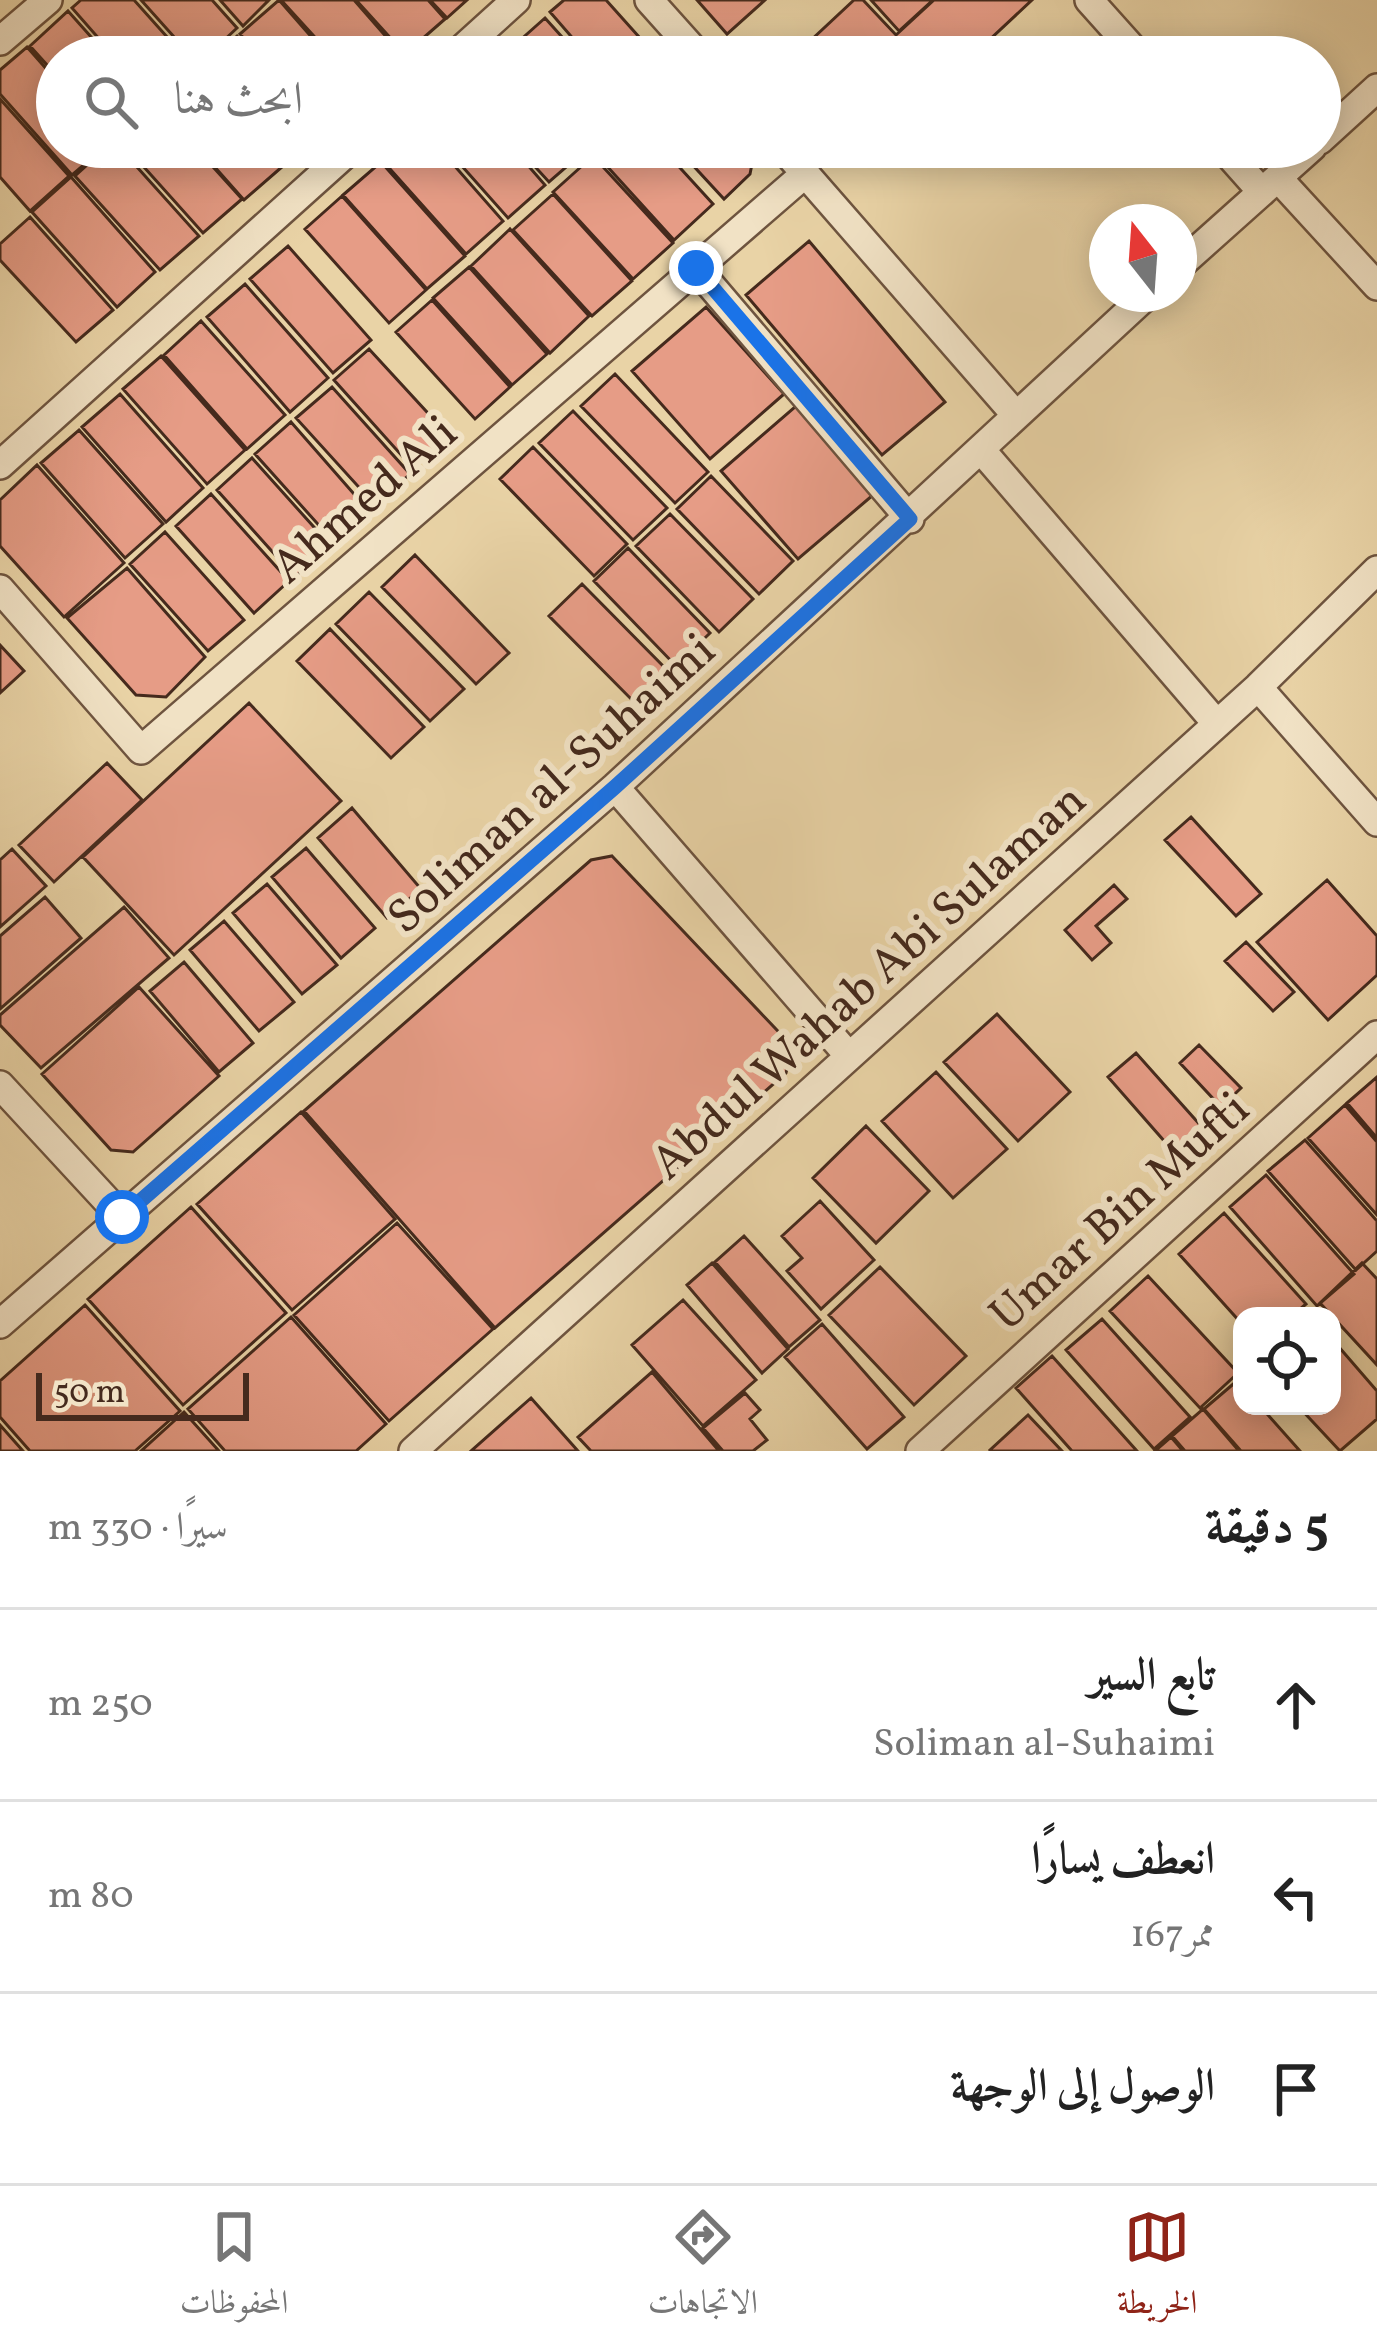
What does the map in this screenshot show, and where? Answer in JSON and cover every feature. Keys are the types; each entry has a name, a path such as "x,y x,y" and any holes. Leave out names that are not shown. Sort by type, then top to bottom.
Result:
{"street":[{"path":"0,41 48,0"},
{"path":"476,36 516,0"},
{"path":"649,0 681,36"},
{"path":"1089,0 1121,36"},
{"path":"1341,121 1377,88"},
{"path":"0,465 330,168"},
{"path":"801,168 1014,413"},
{"path":"1249,168 1377,286"},
{"path":"1197,250 1289,168"},
{"name":"Ahmed Ali","path":"0,589 141,750 806,173"},
{"path":"696,268 910,519"},
{"name":"Soliman al-Suhaimi","path":"0,1324 615,787 983,452 1014,413 1128,312"},
{"path":"983,452 1216,724"},
{"name":"Abdul Wahab Abi Sulaman","path":"413,1451 1258,687 1377,570"},
{"path":"1258,687 1377,823"},
{"path":"615,787 850,1056"},
{"name":"Umar Bin Mufti","path":"920,1451 1377,1035"},
{"path":"0,1084 122,1217"}],"building":[{"path":"81,0 134,0 166,36 97,36 72,8"},
{"path":"141,0 212,0 237,28 228,36 173,36"},
{"path":"220,0 269,0 243,26"},
{"path":"279,0 311,36 242,36"},
{"path":"281,0 354,0 386,36 314,36"},
{"path":"356,0 428,0 445,19 426,36 389,36"},
{"path":"430,0 467,0 447,18"},
{"path":"564,0 606,0 638,36 571,36 550,12"},
{"path":"697,0 765,0 727,34"},
{"path":"854,0 863,0 896,35 934,0 1032,0 993,36 815,36"},
{"path":"871,0 933,0 899,31"},
{"path":"68,11 90,36 41,36"},
{"path":"545,18 561,36 525,36"},
{"path":"27,47 36,57 36,134 0,94 0,70"},
{"path":"0,99 36,139 36,168 62,168 69,176 30,211 0,177"},
{"path":"84,168 138,168 199,236 160,270 75,176"},
{"path":"145,168 214,168 242,199 203,233"},
{"path":"216,168 281,168 244,200"},
{"path":"374,168 386,168 465,256 427,289 343,195"},
{"path":"389,168 456,168 503,221 466,254"},
{"path":"464,168 530,168 545,185 508,218"},
{"path":"536,168 565,168 549,182"},
{"path":"580,168 604,168 673,243 633,279 553,192"},
{"path":"609,168 680,168 713,204 674,240"},
{"path":"695,168 751,168 724,199"},
{"path":"71,177 155,272 117,307 32,212"},
{"path":"553,194 632,281 592,316 513,230"},
{"path":"342,196 426,290 389,323 305,229"},
{"path":"30,217 113,310 76,342 0,260 0,244"},
{"path":"510,229 589,316 550,353 471,266"},
{"path":"809,241 945,402 882,455 746,295"},
{"path":"288,246 371,340 333,373 250,279"},
{"path":"469,267 547,354 512,385 433,298"},
{"path":"245,284 328,378 290,412 207,317"},
{"path":"432,300 510,387 475,419 396,332"},
{"path":"706,307 784,394 710,459 632,371"},
{"path":"201,321 285,415 247,449 164,355"},
{"path":"369,349 448,435 412,467 334,380"},
{"path":"161,356 245,450 207,484 123,389"},
{"path":"615,374 708,472 675,503 581,406"},
{"path":"332,387 410,474 375,505 296,418"},
{"path":"120,394 203,488 166,522 82,427"},
{"path":"796,406 873,495 798,559 721,471"},
{"path":"573,411 667,508 633,540 539,443"},
{"path":"291,422 368,510 333,541 255,454"},
{"path":"79,430 163,524 125,558 41,463"},
{"path":"533,447 627,544 594,576 500,479"},
{"path":"252,458 330,545 295,577 217,490"},
{"path":"37,465 124,563 64,617 0,546 0,500"},
{"path":"711,476 793,561 759,594 677,509"},
{"path":"211,494 289,581 254,613 176,526"},
{"path":"670,514 753,599 719,632 636,546"},
{"path":"165,532 244,620 208,651 130,564"},
{"path":"628,548 710,633 676,666 594,581"},
{"path":"415,555 509,653 476,684 382,587"},
{"path":"127,568 205,657 166,697 136,695 67,618"},
{"path":"582,584 671,674 638,706 549,616"},
{"path":"369,592 464,689 430,721 336,624"},
{"path":"330,629 424,727 391,758 297,661"},
{"path":"0,645 24,671 0,693"},
{"path":"249,703 341,801 174,955 83,857"},
{"path":"107,763 142,800 54,882 19,845"},
{"path":"352,808 421,889 387,918 318,838"},
{"path":"1191,817 1261,894 1236,916 1165,840"},
{"path":"306,848 375,928 341,958 272,877"},
{"path":"12,849 46,886 0,927 0,860"},
{"path":"612,856 792,1046 786,1073 495,1328 304,1111 591,860"},
{"path":"1327,880 1377,936 1377,975 1328,1020 1257,942"},
{"path":"267,884 337,965 302,994 233,913"},
{"path":"1114,885 1127,899 1096,926 1111,943 1092,960 1065,930"},
{"path":"45,897 81,938 0,1009 0,936"},
{"path":"124,907 169,958 41,1068 0,1025 0,1015"},
{"path":"224,921 294,1002 259,1031 190,950"},
{"path":"1246,942 1294,992 1273,1011 1225,961"},
{"path":"184,962 253,1043 219,1072 150,991"},
{"path":"139,987 219,1076 133,1152 111,1150 42,1074"},
{"path":"997,1014 1070,1092 1018,1141 944,1062"},
{"path":"1199,1045 1241,1088 1221,1107 1180,1063"},
{"path":"1136,1053 1201,1126 1173,1151 1108,1077"},
{"path":"936,1072 1007,1149 953,1198 882,1121"},
{"path":"1377,1077 1377,1138 1347,1103"},
{"path":"1345,1105 1377,1142 1377,1215 1308,1138"},
{"path":"301,1112 395,1219 292,1310 197,1204"},
{"path":"866,1126 929,1191 876,1243 813,1178"},
{"path":"1305,1140 1377,1221 1377,1251 1356,1270 1268,1171"},
{"path":"1266,1175 1354,1274 1317,1306 1230,1207"},
{"path":"820,1201 874,1260 821,1309 787,1271 802,1258 782,1236"},
{"path":"191,1207 286,1313 183,1405 88,1299"},
{"path":"1224,1213 1306,1304 1233,1307 1233,1314 1179,1254"},
{"path":"397,1223 493,1329 389,1421 294,1315"},
{"path":"744,1236 820,1320 789,1347 715,1262"},
{"path":"712,1263 788,1349 762,1373 687,1285"},
{"path":"1362,1263 1377,1279 1377,1365 1341,1326 1341,1307 1320,1303"},
{"path":"880,1267 966,1356 914,1405 829,1315"},
{"path":"1148,1276 1233,1368 1233,1378 1200,1408 1110,1311"},
{"path":"683,1300 756,1380 703,1426 632,1345"},
{"path":"85,1305 180,1411 135,1451 30,1451 0,1417 0,1381"},
{"path":"291,1317 386,1424 356,1451 225,1451 188,1409"},
{"path":"1102,1319 1190,1417 1154,1449 1066,1350"},
{"path":"822,1324 904,1417 867,1449 785,1357"},
{"path":"1341,1349 1377,1391 1377,1419 1340,1451 1306,1415 1341,1415"},
{"path":"1052,1356 1137,1451 1072,1451 1016,1388"},
{"path":"652,1372 719,1451 591,1451 578,1437"},
{"path":"1233,1384 1233,1415 1268,1415 1300,1451 1241,1451 1204,1409"},
{"path":"745,1393 760,1410 750,1419 767,1440 753,1451 723,1451 703,1428"},
{"path":"531,1398 578,1451 471,1451"},
{"path":"1203,1409 1239,1451 1185,1451 1172,1436"},
{"path":"184,1412 219,1451 141,1451"},
{"path":"1028,1415 1062,1451 990,1450"},
{"path":"0,1425 23,1451 0,1451"},
{"path":"1171,1437 1183,1451 1155,1451"}],"route":[{"path":"122,1217 615,787 910,519 696,268"}]}
